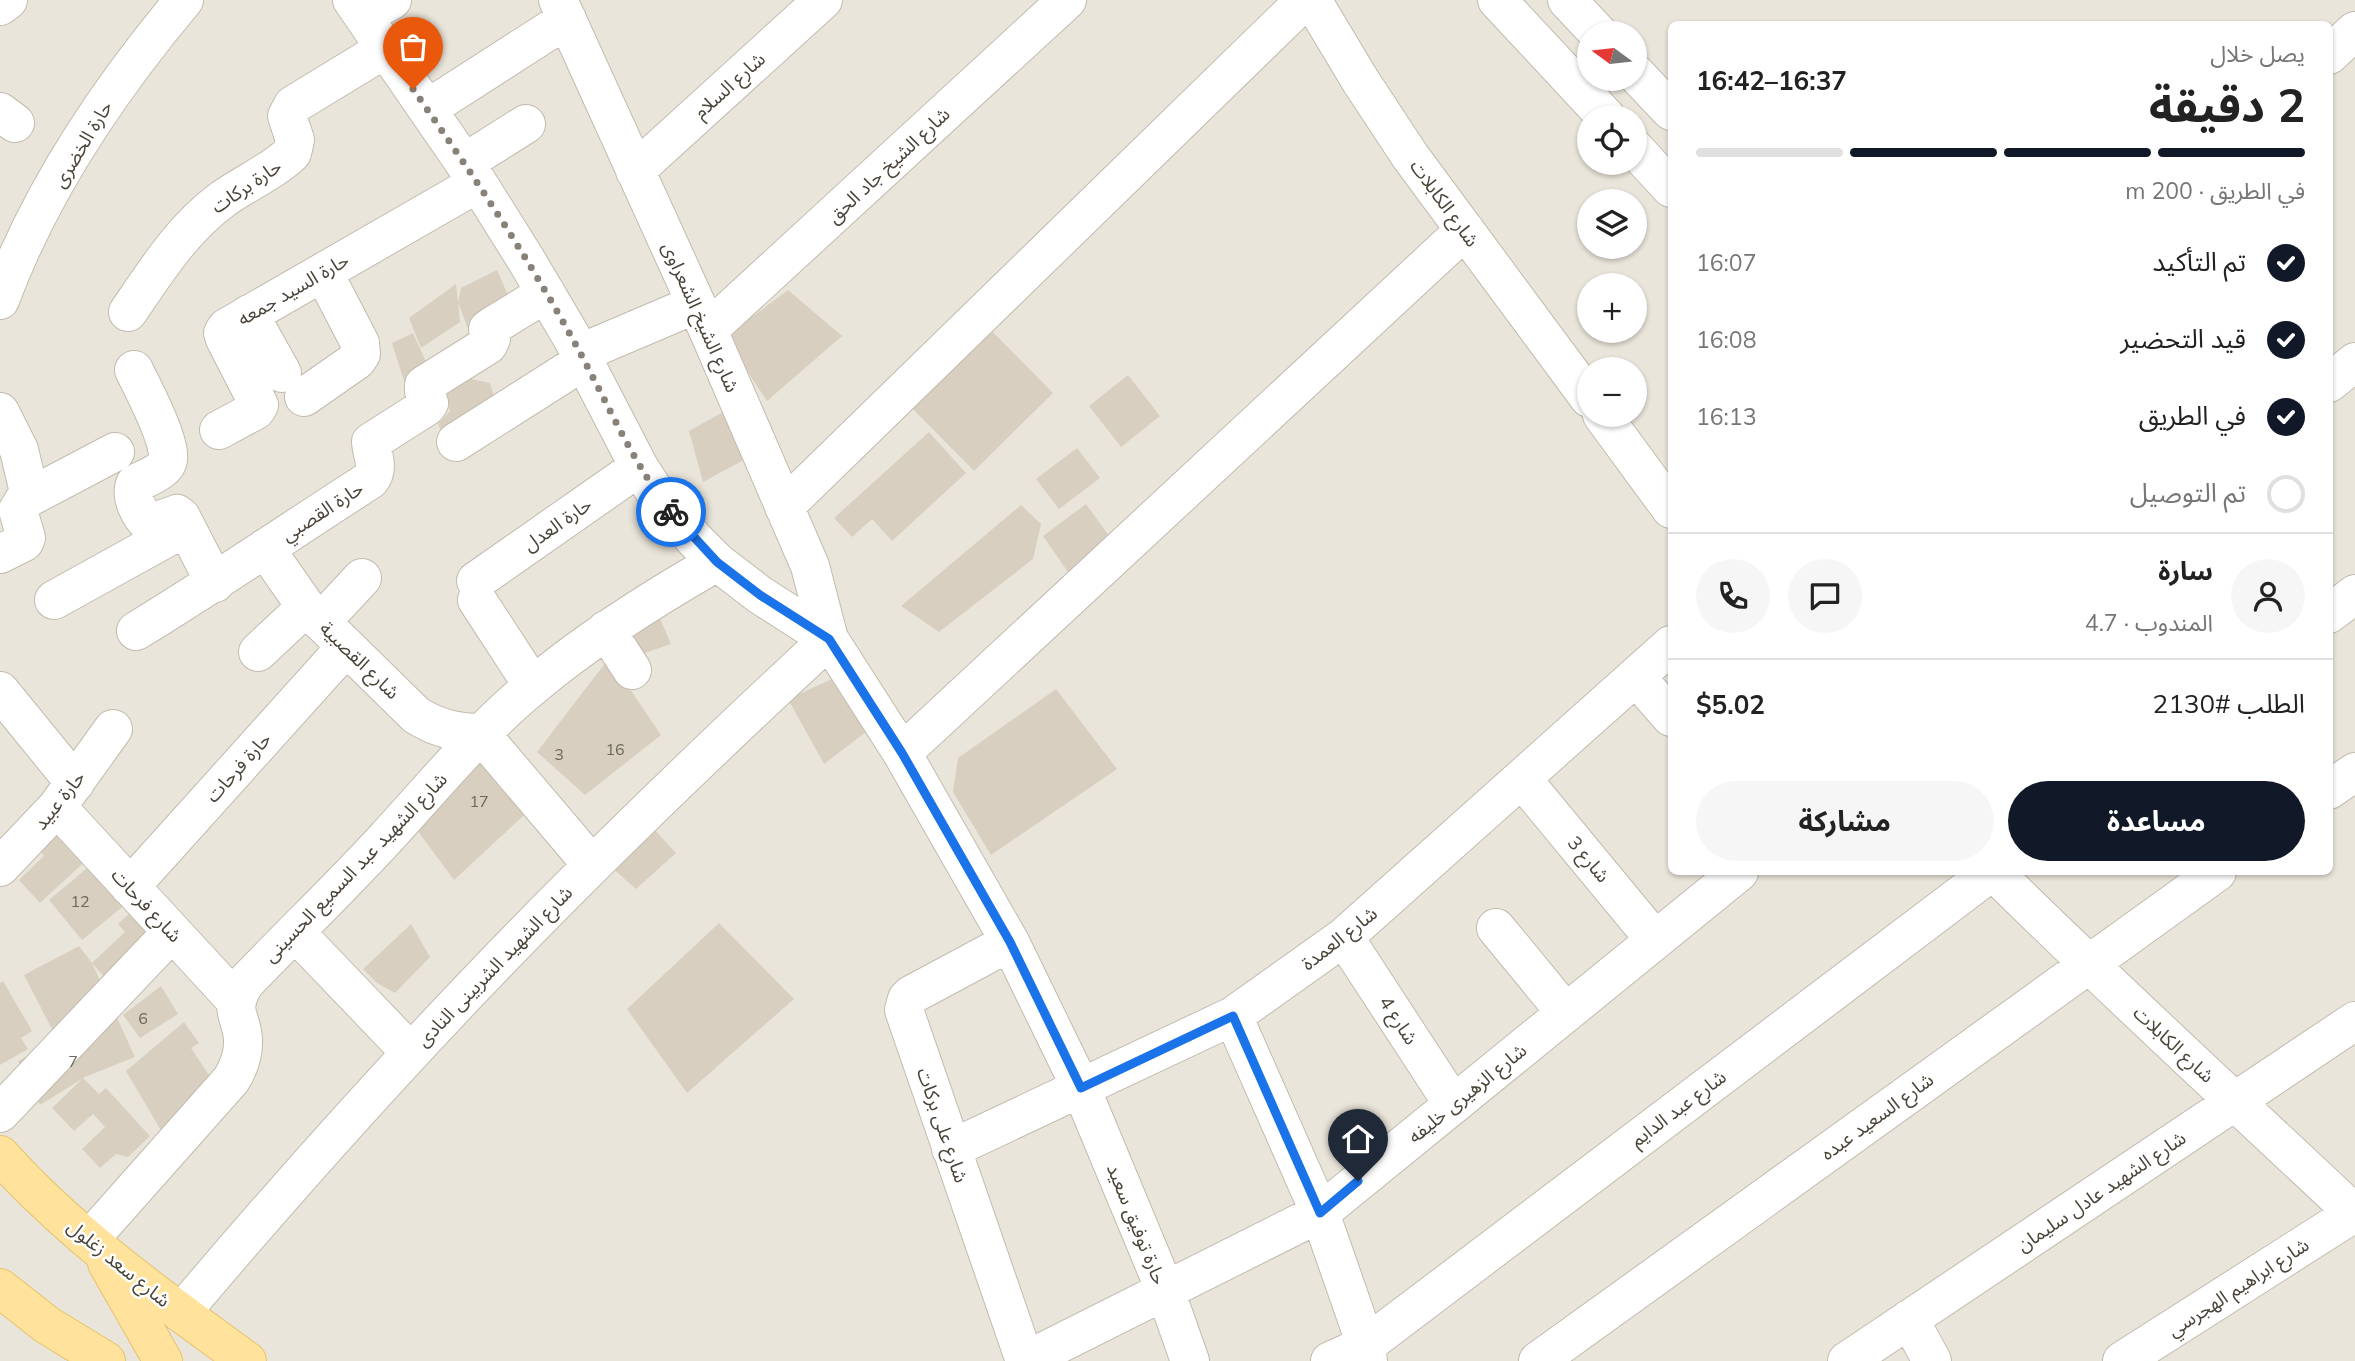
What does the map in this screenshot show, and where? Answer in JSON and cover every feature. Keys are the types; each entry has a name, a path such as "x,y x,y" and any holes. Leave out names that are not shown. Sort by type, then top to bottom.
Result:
{"main road":[{"name":"شارع سعد زغلول","path":"0,1155 94,1245 247,1361"},
{"path":"94,1245 163,1361"},
{"path":"0,1287 47,1325 106,1361"}],"street":[{"name":"حارة الخضرى","path":"0,300 13,266 78,147 128,69 184,0"},
{"name":"شارع السلام","path":"635,171 823,0"},
{"name":"شارع الشيخ جاد الحق","path":"456,442 583,357 702,317 1067,0"},
{"path":"784,507 1305,0"},
{"name":"شارع الكابلات","path":"1312,0 1410,156 1577,382"},
{"path":"1497,0 1595,105"},
{"path":"1567,0 1587,21"},
{"path":"369,5 385,49 471,173 546,293 583,357 639,467 674,517 717,562 760,595 829,639"},
{"name":"شارع الشيخ الشعراوى","path":"563,9 702,317 810,566 829,639"},
{"path":"427,109 563,9"},
{"path":"2333,51 2355,32"},
{"name":"حارة بركات","path":"128,312 166,257 202,216 292,153 295,140 287,116 293,105 385,49"},
{"path":"1647,86 1668,108"},
{"name":"حارة السيد جمعه","path":"219,430 256,410 259,405 223,335 226,328 323,272 471,173 526,124"},
{"path":"1647,162 1668,185"},
{"path":"902,753 1465,230"},
{"path":"249,314 293,385 357,360 361,354 360,344 323,272"},
{"name":"حارة القصبي","path":"136,631 215,583 370,480 375,474 376,464 371,442 426,407 429,403 424,385 488,345 491,339 488,329 546,293"},
{"path":"2333,380 2355,362"},
{"path":"134,370 167,445 169,460 166,466 135,484 133,496 149,524 177,514 215,583"},
{"path":"7,402 30,496"},
{"path":"1611,427 1668,505"},
{"path":"0,555 24,542 26,538 18,510 22,503 30,496 116,452"},
{"name":"حارة العدل","path":"533,685 476,591 639,467"},
{"path":"54,600 186,527"},
{"name":"شارع القصبية","path":"264,548 324,625 416,715 447,730 480,733"},
{"name":"شارع الشهيد عبد السميع الحسينى","path":"237,1002 245,983 341,886 480,733 533,685 606,630 653,598 717,562"},
{"path":"258,652 324,625 362,578"},
{"path":"2333,611 2355,594"},
{"name":"حارة فرحات","path":"130,887 324,625"},
{"path":"606,630 632,670"},
{"name":"حارة توفيق سعيد","path":"829,639 902,753 1010,942 1081,1088 1165,1290 1191,1361"},
{"name":"شارع الشهيد الشربينى النادى","path":"181,1313 411,1053 592,865 829,639"},
{"name":"شارع العمدة","path":"951,1149 1233,1016 1344,937 1668,648"},
{"path":"1636,677 1668,713"},
{"path":"0,691 66,795"},
{"name":"حارة عبيد","path":"0,867 66,795 113,729"},
{"path":"480,733 592,865"},
{"path":"2333,787 2355,772"},
{"name":"شارع 3","path":"1522,779 1655,940"},
{"name":"شارع فرحات","path":"66,795 130,887 237,1002"},
{"name":"شارع الزهيرى خليفه","path":"1025,1361 1320,1213 1736,875"},
{"name":"شارع عبد الدايم","path":"1330,1361 1367,1353 1988,875"},
{"name":"شارع الكابلات","path":"1995,875 2236,1101 2350,1201"},
{"name":"شارع السعيد عبده","path":"1538,1361 2213,875"},
{"path":"1496,928 1566,1013"},
{"path":"0,1113 172,932"},
{"path":"295,932 411,1053"},
{"name":"شارع 4","path":"1344,937 1454,1104"},
{"name":"شارع على بركات","path":"1010,942 911,995 905,1004 905,1015 1025,1361"},
{"path":"94,1245 238,1069 243,1043 236,1013 237,1002"},
{"path":"1233,1016 1320,1213 1367,1353"},
{"name":"شارع الشهيد عادل سليمان","path":"1847,1361 2355,1021"},
{"name":"شارع ابراهيم الهجرسي","path":"2122,1361 2350,1201"},
{"path":"1909,1319 1932,1361"}],"shaded area":[{"path":"0,0 2355,0 2355,1361 0,1361"}],"building":[{"path":"497,270 511,302 468,329 458,302 461,288"},
{"path":"456,284 460,322 421,348 409,318"},
{"path":"788,290 842,336 767,401 725,337"},
{"path":"987,326 1053,393 974,471 908,404"},
{"path":"413,333 430,371 404,381 392,343"},
{"path":"1128,375 1160,416 1121,447 1089,406"},
{"path":"467,378 490,383 503,425 452,457 438,424 450,411 446,396"},
{"path":"732,407 751,456 703,482 689,431"},
{"path":"929,432 966,473 892,541 872,519 852,537 834,518"},
{"path":"1077,448 1100,478 1059,509 1036,479"},
{"path":"1086,504 1112,540 1068,572 1043,536"},
{"path":"1021,505 1041,524 1033,559 939,632 901,606"},
{"path":"658,614 671,644 642,654 617,634"},
{"path":"609,658 661,735 585,795 537,752"},
{"path":"841,675 874,726 824,764 788,699"},
{"path":"1056,689 1117,769 991,855 953,792 958,758"},
{"path":"482,754 534,806 454,880 411,822"},
{"path":"642,816 676,853 636,889 604,861"},
{"path":"60,819 92,855 40,903 19,880 44,856 33,843"},
{"path":"98,859 132,899 82,940 49,900"},
{"path":"135,908 156,931 105,978 92,963 125,932 118,924"},
{"path":"719,923 794,999 687,1093 627,1009"},
{"path":"411,924 430,957 395,993 377,983 363,969"},
{"path":"79,946 92,963 135,1057 85,1077 40,1105 18,1061 58,1041 24,975"},
{"path":"3,981 32,1031 21,1038 28,1049 0,1065 0,983"},
{"path":"161,986 178,1014 140,1038 123,1015"},
{"path":"184,1022 199,1043 191,1048 213,1081 166,1139 126,1071"},
{"path":"83,1078 99,1094 106,1088 150,1136 128,1157 116,1154 100,1168 82,1149 105,1127 93,1114 74,1131 52,1108"}],"way so far":[{"path":"413,89 478,183 525,258 585,360 639,467 671,512"}],"route":[{"path":"671,512 717,562 760,595 829,639 902,753 1010,942 1081,1088 1233,1016 1320,1213 1358,1181"}]}
